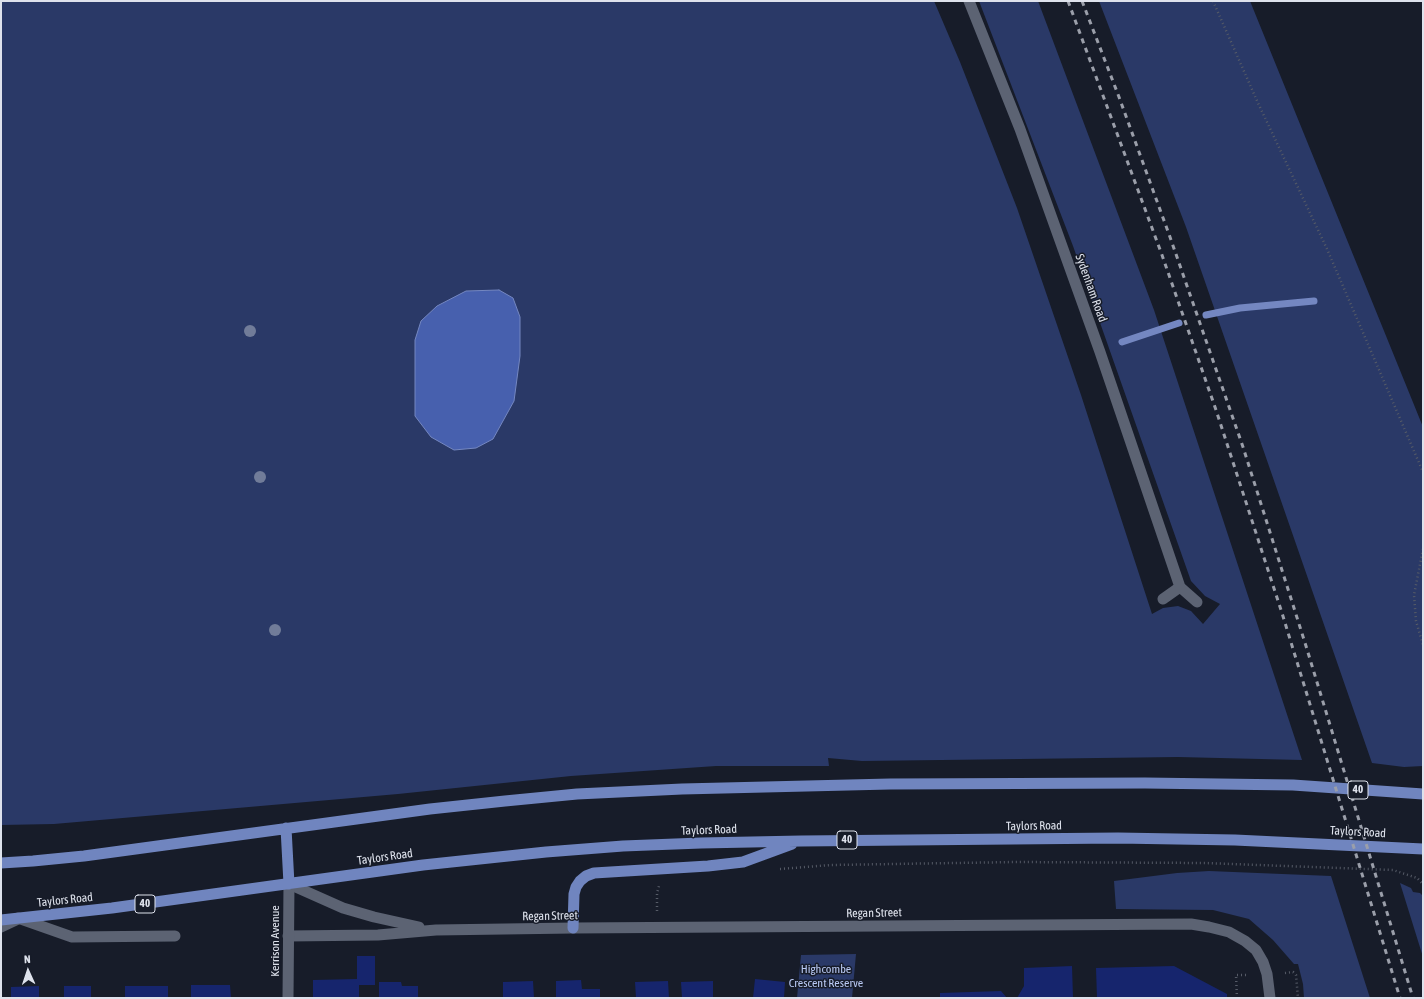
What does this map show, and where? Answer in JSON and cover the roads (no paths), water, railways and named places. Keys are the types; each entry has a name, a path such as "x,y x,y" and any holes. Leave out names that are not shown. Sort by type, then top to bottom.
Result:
{"main road":[{"name":"40","path":"1,863 33,862 84,856 505,800 577,794 682,789 890,784 1145,783 1293,786 1423,794"},
{"path":"286,828 289,884"},
{"name":"Taylors Road","path":"1,920 112,908 423,865 546,852 693,843 1185,838 1423,849"},
{"path":"573,928 574,894 576,887 583,879 594,873 708,866 743,862 800,841"}],"street":[{"name":"Sydenham Road","path":"969,1 1020,129 1100,352 1180,587"},
{"path":"1163,599 1180,587 1197,602"},
{"name":"Regan Street","path":"289,884 343,908 404,925 436,930"},
{"name":"Kerrison Avenue","path":"288,998 289,884"},
{"path":"1,927 18,918 72,936 175,936"},
{"name":"Regan Street","path":"288,936 378,935 436,930 573,928 1191,924 1229,932 1245,941 1256,950 1263,962 1267,974 1270,998"}],"waterway":[{"path":"1206,315 1240,308 1314,301"},
{"path":"1122,342 1179,323"}],"railway":[{"path":"1068,1 1162,255 1216,410 1282,613 1400,998"},
{"path":"1082,1 1170,237 1243,447 1306,646 1413,998"}],"park label":[{"name":"Highcombe Crescent Reserve","path":"826,976"}]}
